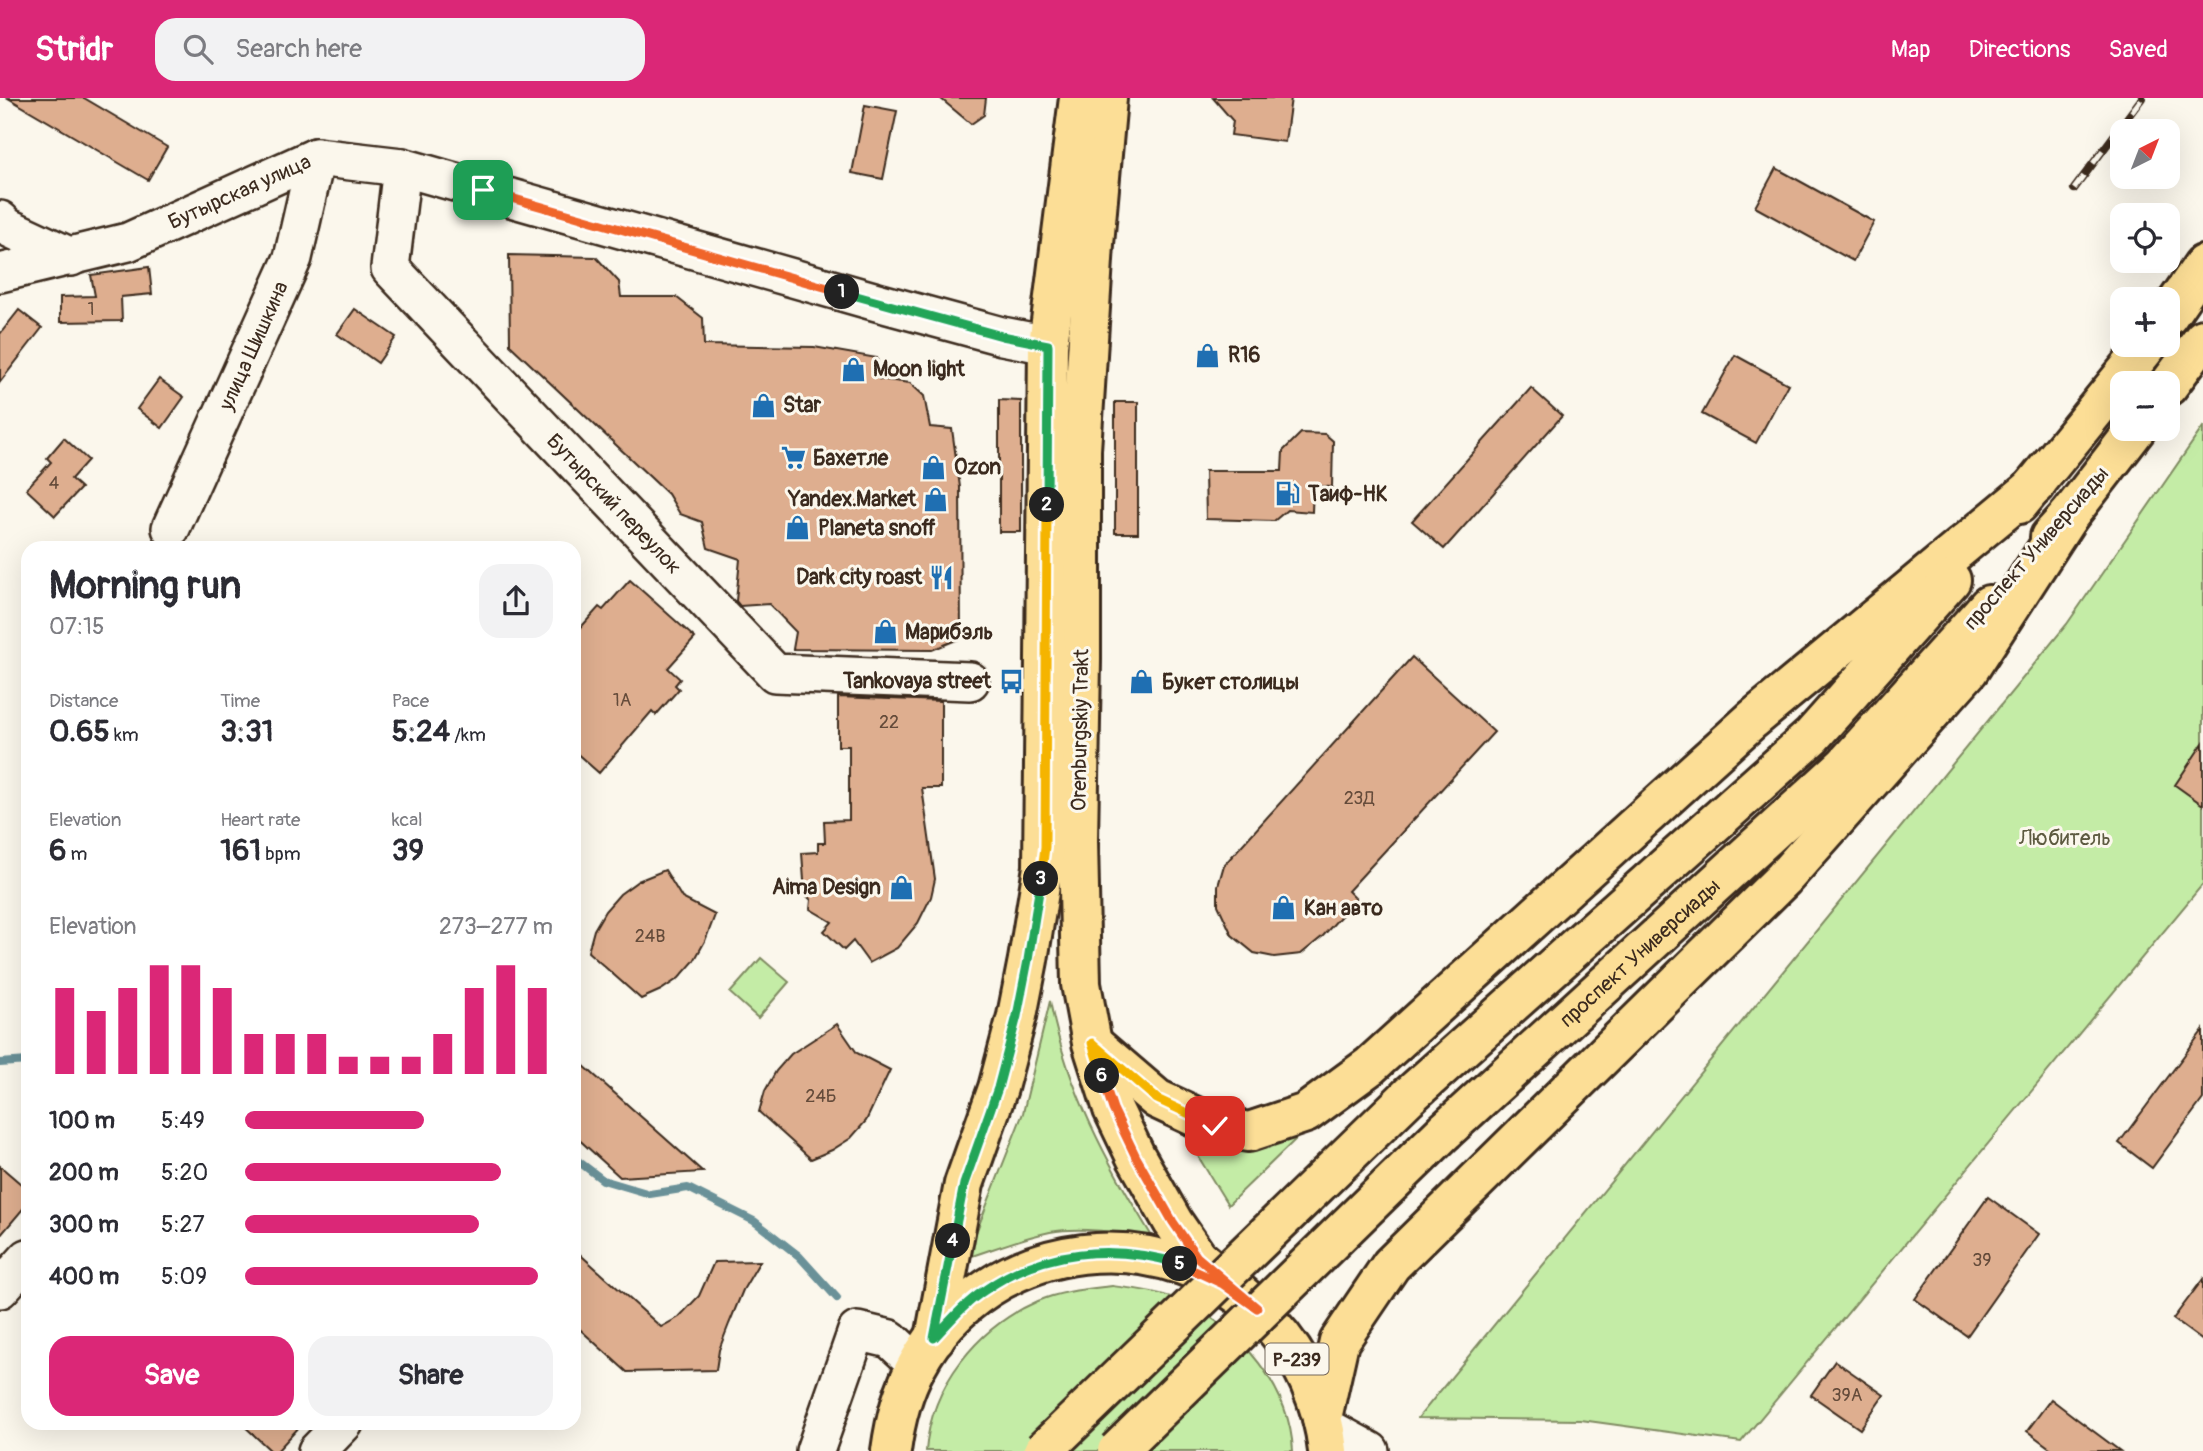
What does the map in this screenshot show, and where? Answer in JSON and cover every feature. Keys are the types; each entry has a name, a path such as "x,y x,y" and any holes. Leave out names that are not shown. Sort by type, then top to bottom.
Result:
{"main road":[{"name":"Orenburgskiy Trakt","path":"926,1351 964,1184 998,1088 1017,1016 1043,867 1048,345 1079,98"},
{"name":"Orenburgskiy Trakt","path":"1107,98 1095,231 1081,450 1082,660 1078,841 1081,985 1092,1043 1113,1109 1136,1157 1173,1222 1197,1257 1257,1308"},
{"path":"2180,299 2203,265"},
{"path":"2179,371 2203,339"},
{"path":"1092,1043 1157,1099 1215,1126 1249,1132 1306,1113 1370,1066 1752,720 2036,485 2138,357"},
{"name":"проспект Универсиады","path":"1117,1451 1445,1131 1845,765 2068,517 2127,441"},
{"name":"проспект Универсиады","path":"1043,1451 1410,1095 1812,736 2036,485"},
{"path":"1328,1436 1339,1342 1391,1265 1784,878 1969,670 2068,517"},
{"name":"Р-239","path":"889,1441 904,1392 926,1351 958,1312 985,1290 1015,1273 1048,1260 1082,1253 1117,1252 1152,1256 1185,1265 1223,1284 1257,1308 1282,1335 1302,1366 1317,1399 1328,1436"}],"street":[{"name":"Бутырская улица","path":"0,273 128,242 316,157 402,167 877,302 1002,336 1048,345"},
{"name":"улица Шишкина","path":"171,528 293,258 316,157"},
{"name":"Бутырский переулок","path":"402,167 390,268 775,673 970,681"},
{"path":"0,220 7,227 71,257"},
{"path":"0,1289 21,1266"},
{"path":"815,1451 857,1331 926,1351"},
{"path":"317,1451 337,1430"},
{"path":"1328,1436 1370,1451"}],"green space":[{"name":"Любитель","path":"2203,427 2203,884 1741,1442 1581,1420 1418,1418 2067,624"},
{"path":"761,958 789,982 758,1018 730,993"},
{"path":"1050,1001 1057,1033 1078,1095 1120,1182 1153,1238 1102,1231 1063,1230 1029,1237 966,1258 1023,1113"},
{"path":"1177,1122 1242,1145 1271,1145 1297,1138 1228,1205"},
{"path":"1112,1286 1177,1299 1206,1314 1226,1329 1259,1363 1272,1383 1290,1427 1293,1451 926,1451 937,1403 948,1381 961,1361 996,1326 1038,1301 1074,1291"}],"building":[{"path":"8,98 84,98 167,147 148,180"},
{"path":"940,98 986,98 984,115 971,124"},
{"path":"1213,98 1291,98 1285,142 1231,135 1233,121"},
{"path":"865,105 897,111 883,179 852,173"},
{"path":"1776,168 1874,222 1853,261 1755,207"},
{"name":"Бахетле","path":"509,255 596,257 619,282 621,297 676,297 703,318 704,345 814,347 877,358 879,379 910,383 924,396 930,427 952,429 960,487 961,638 932,650 793,649 796,632 769,604 740,606 736,601 740,559 708,548 702,522 680,514 668,494 510,345"},
{"path":"149,267 152,294 121,297 122,321 60,322 60,297 95,296 91,275"},
{"path":"355,309 396,337 378,363 337,334"},
{"path":"19,310 42,328 0,382 0,334"},
{"path":"1735,355 1788,384 1756,443 1702,414"},
{"path":"159,379 184,397 162,428 137,409"},
{"path":"1531,388 1562,416 1444,549 1412,521"},
{"path":"999,400 1021,401 1021,532 999,532"},
{"path":"1115,402 1138,402 1138,533 1115,533"},
{"path":"1301,433 1325,434 1333,441 1332,487 1313,486 1312,512 1287,510 1274,521 1206,519 1205,471 1282,471 1283,451"},
{"path":"64,438 88,460 71,479 81,488 55,516 26,489 51,462 47,458"},
{"path":"630,580 695,638 668,668 680,679 675,685 679,689 656,715 652,711 599,773 581,757 581,627 599,607 603,610"},
{"path":"1412,657 1494,732 1348,891 1356,899 1323,936 1301,954 1274,957 1254,953 1232,935 1218,905 1218,886 1224,865"},
{"path":"838,697 941,701 941,788 922,788 935,879 931,897 918,923 897,948 869,963 853,941 844,950 824,931 832,922 810,909 811,900 805,894 802,853 818,852 818,843 825,843 824,821 849,820 849,746 838,746"},
{"path":"2203,743 2203,805 2175,785"},
{"path":"665,870 682,898 715,915 694,961 679,978 641,999 588,952 594,930 605,911 620,894 638,881"},
{"path":"837,1024 857,1053 890,1070 866,1121 851,1138 811,1159 759,1112 765,1091 776,1071 791,1054"},
{"path":"2203,1030 2203,1099 2152,1168 2119,1143"},
{"path":"581,1063 703,1172 620,1177 581,1141"},
{"path":"0,1166 21,1184 21,1211 0,1236"},
{"path":"1988,1197 2039,1234 1967,1336 1915,1299"},
{"path":"581,1255 661,1327 679,1317 699,1296 714,1262 760,1261 743,1290 729,1324 719,1350 716,1370 627,1372 581,1330"},
{"path":"2203,1279 2203,1341 2173,1319"},
{"path":"1835,1361 1884,1395 1860,1429 1811,1395"},
{"path":"2051,1399 2120,1451 2054,1451 2027,1431"},
{"path":"248,1430 296,1430 277,1451 271,1451"}],"waterway":[{"path":"0,1063 21,1062"},
{"path":"581,1163 603,1180 650,1194 688,1188 754,1221 799,1256 837,1298"}],"railway":[{"path":"2074,189 2142,98"}],"place":[{"name":"R16","path":"1208,355"},
{"name":"Moon light","path":"853,369"},
{"name":"Star","path":"763,405"},
{"name":"Бахетле","path":"793,458"},
{"name":"Ozon","path":"934,467"},
{"name":"Таиф-НК","path":"1288,494"},
{"name":"Yandex.Market","path":"936,499"},
{"name":"Planeta snoff","path":"798,528"},
{"name":"Dark city roast","path":"942,577"},
{"name":"Марибэль","path":"885,632"},
{"name":"Tankovaya street","path":"1011,681"},
{"name":"Букет столицы","path":"1142,682"},
{"name":"Aima Design","path":"901,887"},
{"name":"Кан авто","path":"1284,908"}],"route":[{"path":"483,190 877,302 1002,336 1048,345 1043,867 1017,1016 998,1088 964,1184 934,1338 958,1312 985,1290 1015,1273 1048,1260 1082,1253 1117,1252 1152,1256 1185,1265 1223,1284 1257,1308 1197,1257 1173,1222 1136,1157 1113,1109 1092,1043 1135,1083 1157,1099 1215,1126"}]}
